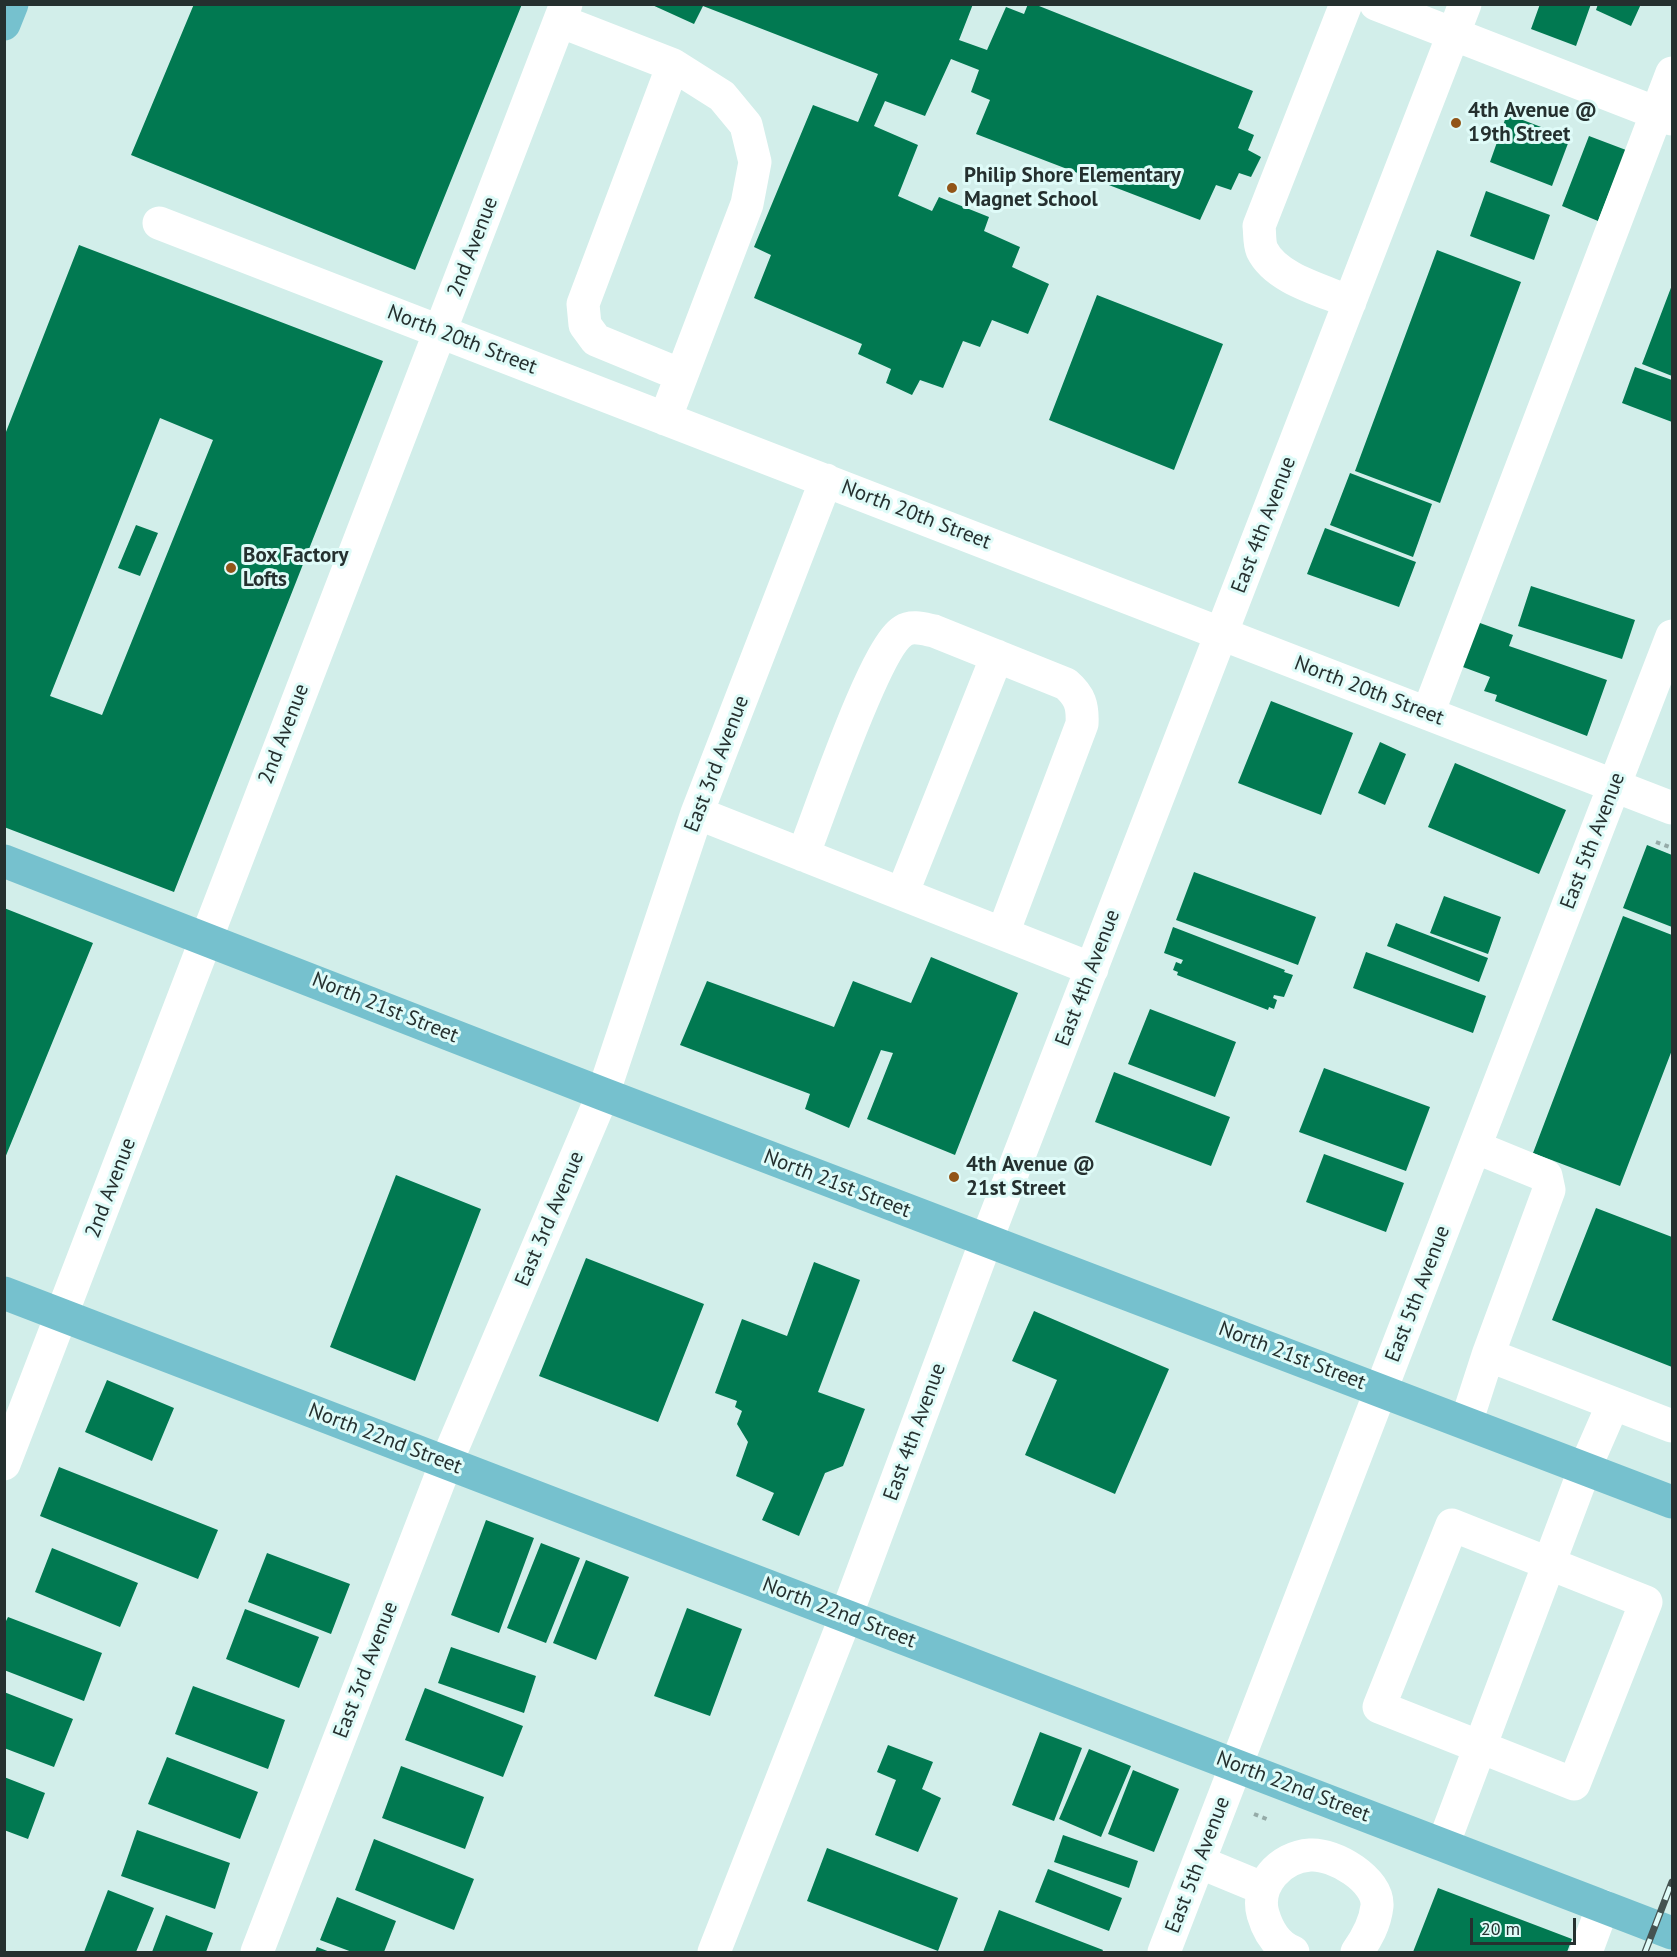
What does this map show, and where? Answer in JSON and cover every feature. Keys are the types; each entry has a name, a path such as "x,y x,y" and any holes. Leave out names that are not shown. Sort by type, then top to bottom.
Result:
{"main road":[{"path":"4,24 12,4"},
{"name":"North 21st Street","path":"4,861 206,937 603,1094 986,1241 1382,1389 1672,1502"},
{"name":"North 22nd Street","path":"4,1293 1672,1934"}],"street":[{"path":"1346,4 1259,226 1261,248 1271,262 1293,278 1350,302"},
{"path":"1376,4 1459,19 1664,116"},
{"path":"563,13 673,65 722,96 746,125 755,162 747,204 665,419"},
{"name":"2nd Avenue","path":"4,1464 563,13"},
{"name":"East 4th Avenue","path":"714,1953 846,1616 986,1241 1459,19"},
{"path":"673,65 584,304 585,325 596,340 681,375"},
{"path":"1428,713 1664,116 1672,73"},
{"name":"North 20th Street","path":"159,223 1672,808"},
{"name":"East 3rd Avenue","path":"257,1953 446,1463 603,1094 697,813 826,480"},
{"path":"803,855 878,663 903,631 918,627 934,631 1066,684 1077,693 1083,707 1082,724 1003,933"},
{"name":"East 5th Avenue","path":"1164,1953 1672,636"},
{"path":"902,894 997,656"},
{"path":"697,813 1092,969"},
{"path":"1466,1422 1488,1355 1549,1190 1546,1176 1475,1147"},
{"path":"1488,1355 1672,1426"},
{"path":"1443,1845 1585,1468 1613,1404"},
{"path":"1452,1525 1646,1602 1574,1784 1479,1746 1379,1707 1452,1525"},
{"path":"1293,1953 1268,1930 1261,1907 1262,1888 1281,1864 1311,1854 1335,1861 1363,1875 1377,1904 1372,1930 1357,1953"},
{"path":"1199,1862 1262,1888"},
{"path":"1586,1953 1604,1906"}],"path":[{"path":"1648,839 1672,848"}],"building":[{"path":"194,4 522,4 415,270 131,155"},
{"path":"650,4 973,4 959,40 987,50 1006,7 1024,14 1028,4 1034,4 1253,91 1238,128 1254,135 1248,150 1261,157 1251,177 1239,173 1231,190 1216,185 1200,220 976,134 990,100 971,92 979,70 951,59 925,116 885,101 874,126 918,145 898,196 932,211 939,197 989,217 984,231 1020,247 1012,267 1049,284 1028,334 992,320 980,347 963,341 943,388 920,380 912,395 886,383 891,369 858,354 862,344 754,298 771,255 754,247 813,105 858,122 878,74 703,6 694,24"},
{"path":"1540,4 1591,4 1576,46 1531,29"},
{"path":"1598,4 1641,4 1631,26 1596,10"},
{"path":"1507,114 1570,138 1552,186 1490,162"},
{"path":"1589,136 1626,150 1598,221 1562,206"},
{"path":"1486,191 1550,215 1534,260 1470,236"},
{"name":"Box Factory Lofts","path":"79,245 383,361 174,892 4,827 4,437","holes":["160,418 213,440 102,715 50,696"]},
{"path":"1437,250 1521,282 1440,503 1355,471"},
{"path":"1672,285 1672,376 1642,364"},
{"path":"1097,295 1223,344 1174,470 1049,420"},
{"path":"1635,367 1672,380 1672,422 1622,403"},
{"path":"1350,473 1432,504 1413,557 1330,525"},
{"path":"136,525 158,533 140,576 118,568"},
{"path":"1325,528 1416,562 1399,607 1307,574"},
{"path":"1531,586 1635,620 1622,659 1518,626"},
{"path":"1469,619 1513,635 1509,646 1607,680 1587,736 1495,701 1497,695 1484,691 1490,677 1452,663"},
{"path":"1271,701 1353,733 1321,815 1238,783"},
{"path":"1380,742 1406,754 1385,805 1358,793"},
{"path":"1455,763 1566,810 1539,874 1428,827"},
{"path":"1647,845 1672,855 1672,927 1623,908"},
{"path":"1194,872 1316,917 1298,965 1176,920"},
{"path":"1444,896 1501,917 1488,954 1430,933"},
{"path":"4,908 93,943 5,1158 4,1158"},
{"path":"1623,916 1672,935 1672,1050 1620,1186 1533,1153"},
{"path":"1396,923 1488,958 1479,982 1387,946"},
{"path":"1173,927 1293,975 1284,997 1274,995 1273,998 1277,1000 1274,1009 1269,1007 1268,1010 1177,975 1178,972 1173,970 1176,962 1181,964 1183,960 1164,953"},
{"path":"1366,952 1486,996 1473,1033 1353,988"},
{"path":"931,957 1018,993 955,1155 867,1119 893,1053 881,1050 849,1128 805,1109 810,1094 680,1045 707,981 834,1027 853,981 911,1003"},
{"path":"1150,1009 1236,1042 1215,1097 1128,1064"},
{"path":"1324,1068 1430,1107 1406,1171 1299,1132"},
{"path":"1114,1072 1230,1117 1211,1166 1095,1122"},
{"path":"1324,1154 1404,1183 1386,1232 1306,1202"},
{"path":"396,1175 481,1209 415,1381 330,1347"},
{"path":"1596,1208 1672,1237 1672,1367 1552,1320"},
{"path":"586,1258 704,1304 658,1422 539,1376"},
{"path":"814,1262 860,1280 818,1392 865,1409 843,1466 825,1473 799,1536 762,1520 774,1493 736,1476 748,1442 737,1424 742,1411 735,1407 737,1401 715,1393 742,1319 787,1336"},
{"path":"1034,1311 1169,1369 1115,1494 1025,1455 1057,1380 1012,1361"},
{"path":"107,1380 174,1408 152,1461 85,1432"},
{"path":"59,1467 218,1530 198,1579 40,1516"},
{"path":"486,1520 534,1538 499,1633 451,1615"},
{"path":"541,1543 580,1558 546,1643 507,1628"},
{"path":"52,1548 138,1583 120,1627 35,1592"},
{"path":"267,1553 350,1584 331,1634 248,1602"},
{"path":"586,1560 629,1577 596,1660 553,1643"},
{"path":"687,1608 742,1629 710,1716 654,1696"},
{"path":"245,1609 319,1637 299,1688 226,1659"},
{"path":"8,1617 102,1653 84,1701 4,1670 4,1625"},
{"path":"451,1647 536,1676 524,1713 438,1683"},
{"path":"193,1686 285,1720 268,1769 175,1734"},
{"path":"425,1688 523,1726 503,1777 405,1740"},
{"path":"4,1692 73,1719 54,1767 4,1748"},
{"path":"1040,1732 1082,1748 1054,1821 1012,1805"},
{"path":"888,1745 933,1762 922,1789 941,1798 918,1852 875,1835 896,1780 877,1772"},
{"path":"1089,1749 1131,1766 1101,1837 1059,1819"},
{"path":"167,1757 258,1792 240,1839 148,1804"},
{"path":"401,1766 484,1797 465,1849 382,1818"},
{"path":"1133,1770 1179,1789 1154,1852 1108,1834"},
{"path":"4,1777 45,1793 28,1839 4,1830"},
{"path":"137,1830 230,1863 215,1909 121,1876"},
{"path":"1063,1835 1138,1861 1129,1888 1054,1862"},
{"path":"374,1839 474,1879 454,1930 355,1890"},
{"path":"827,1848 958,1898 938,1951 807,1901"},
{"path":"1048,1869 1122,1898 1109,1931 1035,1902"},
{"path":"1438,1888 1572,1939 1567,1952 1413,1952"},
{"path":"108,1890 154,1908 136,1952 84,1952"},
{"path":"337,1897 396,1921 384,1952 352,1952 320,1940"},
{"path":"999,1910 1103,1950 1102,1952 983,1952"},
{"path":"166,1915 213,1933 206,1952 152,1952"},
{"path":"317,1947 330,1952 315,1952"}],"railway":[{"path":"1645,1952 1672,1882"}],"place":[{"name":"4th Avenue @ 19th Street","path":"1456,123"},
{"name":"Philip Shore Elementary Magnet School","path":"952,188"},
{"name":"Box Factory Lofts","path":"231,568"},
{"name":"4th Avenue @ 21st Street","path":"954,1177"}]}
